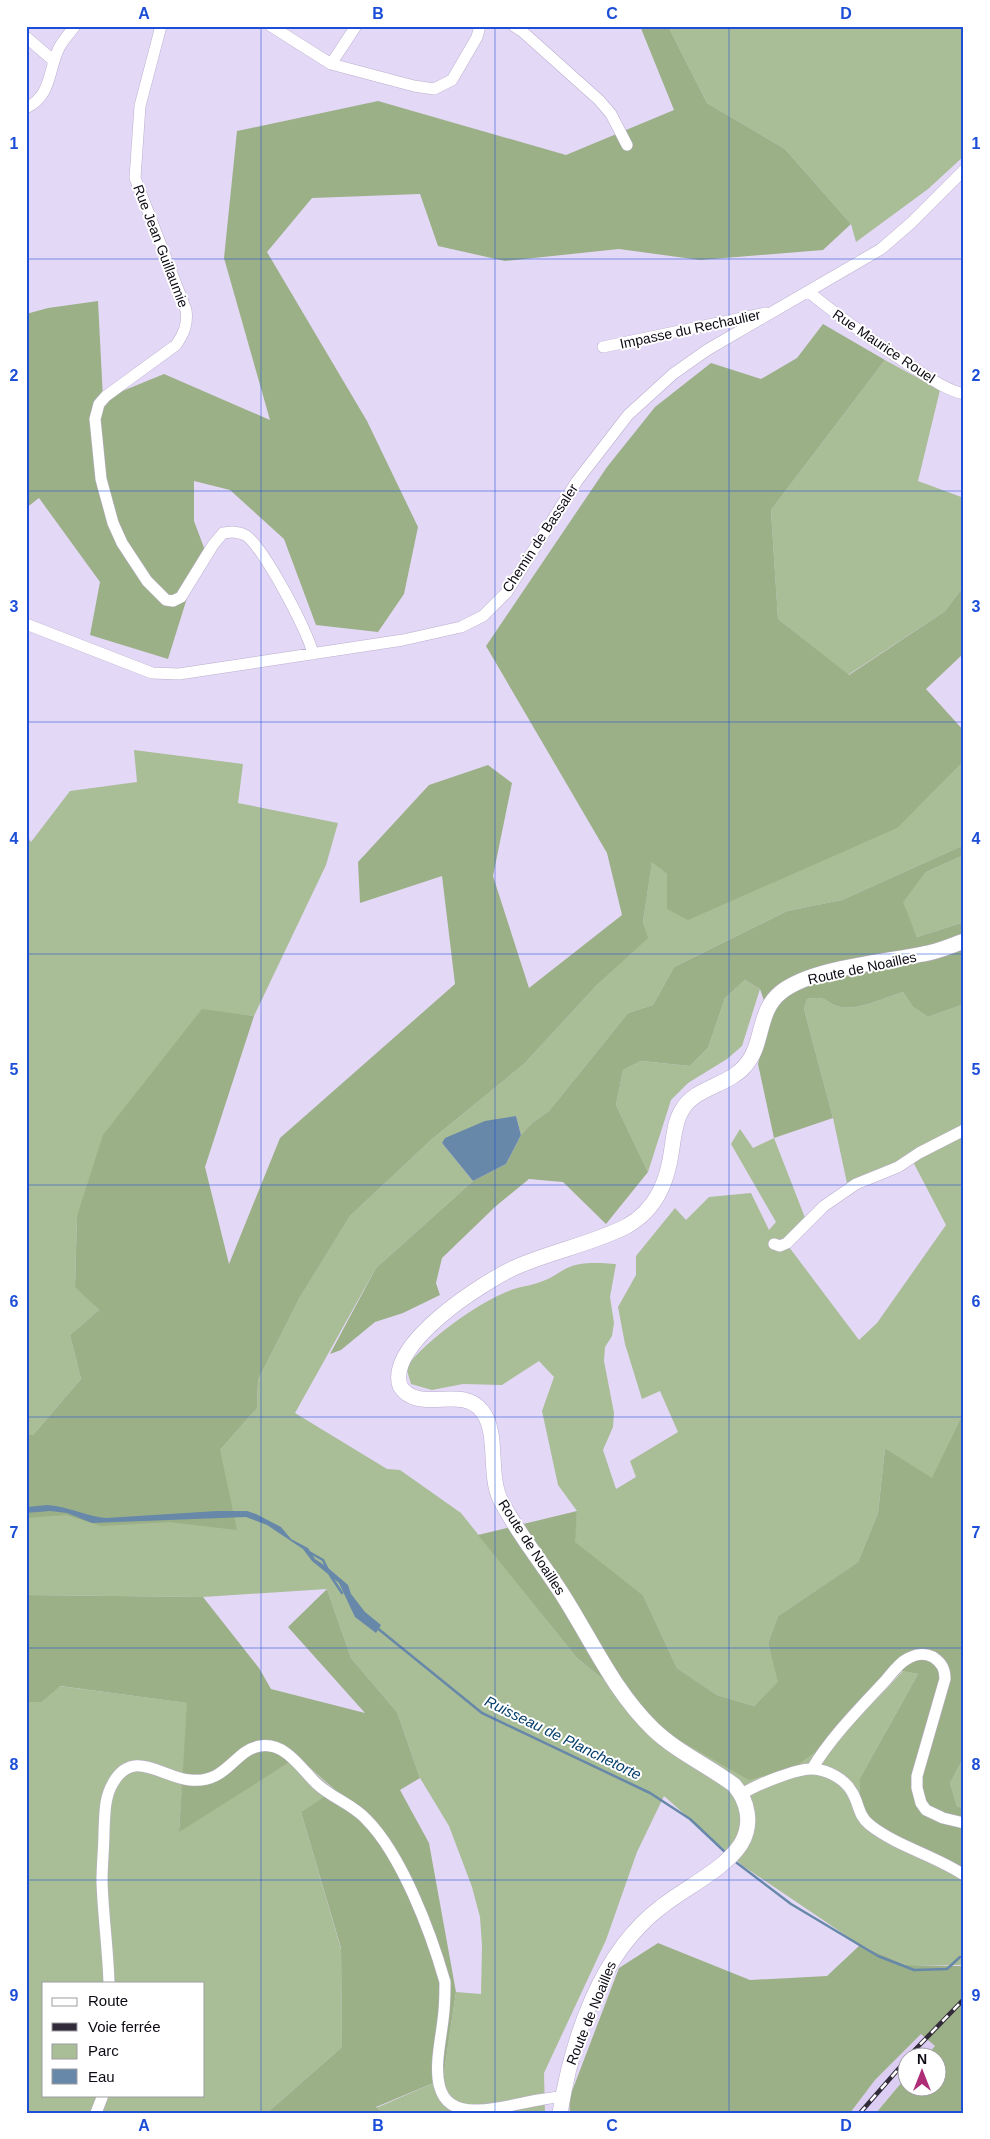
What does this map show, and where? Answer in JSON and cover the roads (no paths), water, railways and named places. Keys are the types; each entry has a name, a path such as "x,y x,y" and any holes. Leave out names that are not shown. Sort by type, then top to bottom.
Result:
{"main road":[{"name":"Route de Noailles","path":"560,2113 567,2073 599,1986 614,1956 644,1921 727,1860 740,1845 748,1824 748,1810 742,1794 726,1779 662,1738 640,1716 612,1679 564,1598 500,1498 493,1474 488,1423 482,1411 475,1403 464,1400 420,1399 408,1395 400,1386 398,1370 405,1354 418,1339 484,1285 524,1264 622,1228 641,1216 656,1200 664,1184 682,1108 695,1096 734,1076 745,1067 752,1057 765,1013 772,1001 780,993 807,979 925,954 964,941"}],"street":[{"path":"26,108 42,96 50,80 59,48 75,26"},
{"name":"Rue Jean Guillaumie","path":"161,26 140,106 136,178 186,310 188,322 176,345 106,396 99,404 95,419 101,479 116,530 147,581 166,600 174,602 182,597 213,545 223,533 234,531 246,535 257,546 304,625 313,654"},
{"path":"272,26 331,64 414,86 434,89 452,80 478,38 480,26"},
{"path":"331,64 356,26"},
{"path":"514,26 599,100 611,114 627,145"},
{"path":"26,38 54,61"},
{"name":"Chemin de Bassaler","path":"26,624 152,673 179,674 403,640 460,627 483,616 507,592 577,481 628,415 673,374 707,350 881,249 911,223 964,170"},
{"name":"Rue Maurice Rouel","path":"809,292 844,322 921,373 954,392 964,394"},
{"name":"Impasse du Rechaulier","path":"603,347 777,310"},
{"path":"774,1244 780,1246 786,1243 824,1206 856,1184 898,1167 918,1153 964,1130"},
{"path":"812,1769 818,1759 864,1704 905,1660 915,1655 928,1655 939,1662 945,1670 945,1679 917,1776 919,1797 926,1810 964,1823"},
{"path":"110,1982 102,1880 106,1802 117,1776 133,1767 144,1766 153,1767 190,1780 208,1779 222,1773 249,1750 260,1746 271,1747 282,1750 292,1757 319,1786 358,1811 368,1820 402,1868 445,1982 446,2002 436,2075 444,2096 460,2109 481,2110 562,2097"},
{"path":"742,1794 796,1773 812,1769 828,1772 842,1780 852,1791 858,1809 869,1824 904,1846 964,1875"},
{"path":"96,2113 103,2096"}],"water":[{"path":"516,1116 521,1135 506,1164 473,1181 442,1143 445,1138 485,1121"},
{"path":"48,1505 106,1518 217,1511 247,1511 256,1514 281,1527 291,1539 308,1548 315,1559 348,1585 351,1594 365,1612 381,1625 376,1633 355,1617 339,1583 312,1561 303,1549 267,1525 246,1517 92,1523 67,1513 50,1511 26,1513 26,1507"}],"waterway":[{"name":"Ruisseau de Planchetorte","path":"309,1552 323,1560 327,1568"},
{"name":"Ruisseau de Planchetorte","path":"330,1575 342,1593"},
{"name":"Ruisseau de Planchetorte","path":"376,1627 482,1713 650,1793 690,1819 725,1852"},
{"name":"Ruisseau de Planchetorte","path":"737,1863 791,1904 878,1956 914,1970 947,1969 960,1957"}],"railway":[{"path":"919,2046 964,1999"},
{"path":"860,2113 898,2069"}]}
